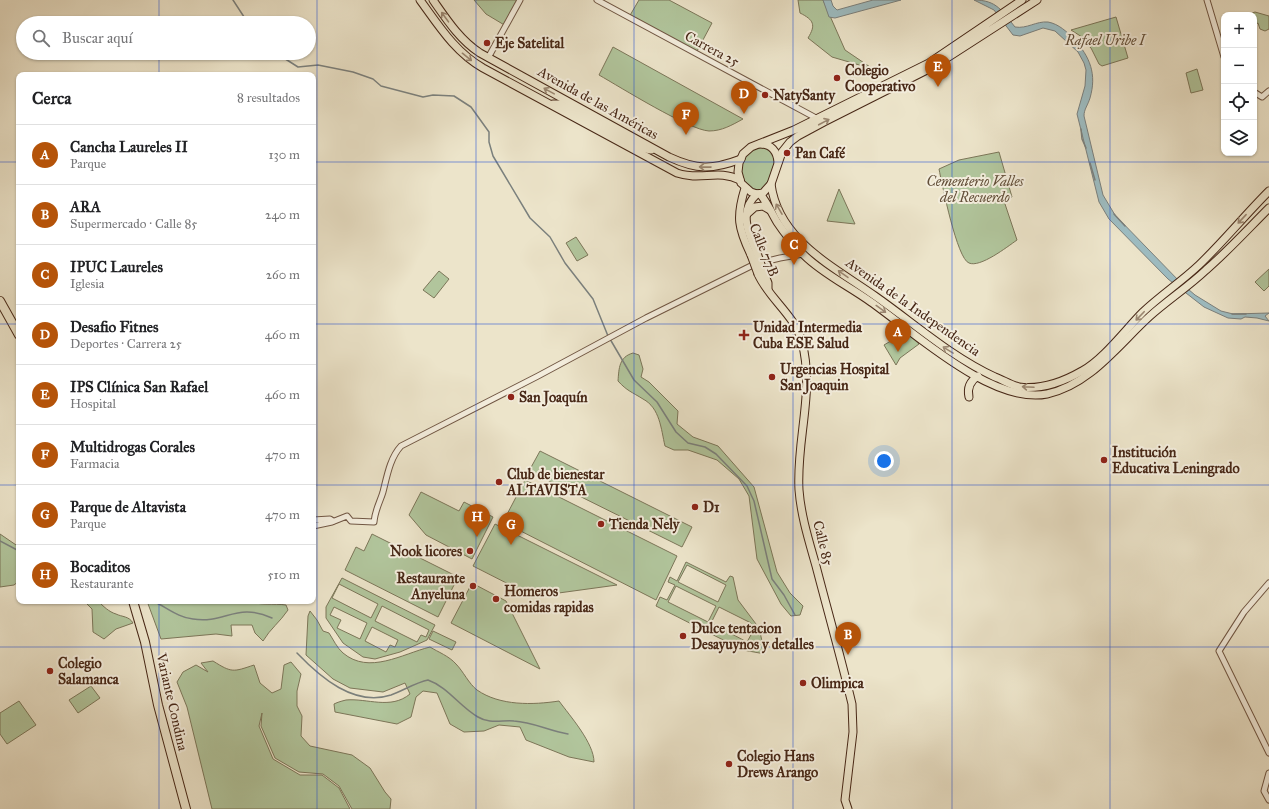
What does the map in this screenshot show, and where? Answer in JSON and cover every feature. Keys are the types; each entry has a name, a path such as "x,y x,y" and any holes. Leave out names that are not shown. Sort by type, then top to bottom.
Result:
{"highway":[{"path":"0,300 16,329"},
{"name":"Variante Condina","path":"134,604 145,642 158,705 186,809"}],"main road":[{"name":"Avenida de las Américas","path":"420,0 446,36 462,54 475,63 677,173 687,176 724,174 740,180"},
{"name":"Avenida de las Américas","path":"433,0 469,46 488,58 661,153 688,165 698,167 722,165 740,159 747,150 757,144 794,130 929,63 993,24"},
{"name":"Avenida de las Américas","path":"1012,11 1022,0"},
{"name":"Avenida de las Américas","path":"778,162 786,147 798,136 933,68 1012,11 1037,0"},
{"path":"549,104 560,104 641,148 661,153"},
{"path":"740,159 738,172 740,180 745,188 759,194 765,191 770,184 778,162 776,152 772,148 763,144 757,144"},
{"name":"Avenida de la Independencia","path":"770,184 776,207 792,232 809,250 886,304 946,350 981,370 1019,387 1046,386 1084,370 1168,289 1198,266 1269,191"},
{"name":"Calle 77B","path":"745,188 739,208 739,226 754,254"},
{"name":"Avenida de la Independencia","path":"759,194 765,200 785,233 803,254 885,311 924,343 978,376 1020,395 1048,394 1070,386 1087,376 1102,364 1174,296 1205,272 1269,208"},
{"name":"Calle 77B","path":"759,194 750,202 746,215 754,254 761,273 763,286 768,289"},
{"path":"746,215 755,207 763,206 770,210"},
{"path":"1234,242 1240,248"},
{"name":"Calle 85","path":"768,289 792,320 798,332 806,366 808,390 800,455 799,489 805,524 852,704 853,732 845,800 848,809"},
{"path":"969,397 968,392 970,383 978,376"}],"street":[{"path":"488,58 520,0"},
{"name":"Carrera 25","path":"597,0 816,118"},
{"path":"1207,0 1221,48"},
{"path":"1257,94 1262,97 1269,90"},
{"path":"316,525 347,516 351,521 374,522 377,504 382,494 392,460 401,446 538,376 646,318 755,264 803,254"},
{"path":"316,520 330,518 333,521"},
{"path":"1269,583 1259,593 1219,651 1269,753"},
{"path":"1269,773 1264,791 1269,800"}],"green space":[{"path":"474,0 520,0 506,26 486,14"},
{"path":"639,0 669,0 712,23 696,53 629,17"},
{"path":"798,0 823,0 845,50 873,69 832,57 808,38 813,26 808,18 800,13"},
{"path":"1257,13 1269,16 1269,29 1265,31 1260,29"},
{"name":"Rafael Uribe I","path":"1116,17 1128,58 1102,66 1099,64 1091,48 1081,39 1082,37 1071,30"},
{"path":"613,47 743,119 723,129 709,131 686,124 654,107 599,75"},
{"path":"1197,69 1203,90 1191,93 1186,73"},
{"path":"763,144 777,157 771,184 760,194 740,180 743,154"},
{"name":"Cementerio Valles del Recuerdo","path":"999,152 1012,197 1004,201 1017,240 986,260 974,264 969,263 964,258 955,235 939,169 959,160"},
{"path":"839,189 855,224 827,221"},
{"path":"576,237 588,255 577,261 566,243"},
{"path":"1269,269 1269,286 1264,291 1255,282"},
{"path":"439,271 449,279 434,298 423,290"},
{"path":"906,332 919,344 900,358 896,365 884,345"},
{"path":"633,353 639,355 643,369 641,377 649,382 678,411 677,424 693,437 718,446 754,487 777,572 790,593 803,606 800,615 791,616 781,604 757,559 749,496 739,479 717,460 688,450 674,450 665,446 661,426 653,408 649,403 627,389 618,381 619,367 622,360"},
{"path":"540,451 692,527 682,547 529,471"},
{"path":"525,480 677,556 656,600 503,522"},
{"path":"421,492 459,511 464,502 493,517 472,559 426,535 409,515"},
{"path":"495,524 617,585 544,595 526,593 473,566"},
{"path":"0,534 16,545 16,583 0,587"},
{"path":"372,534 458,577 438,617 345,570 356,547 364,551"},
{"path":"686,562 726,582 730,576 733,577 738,600 759,628 765,654 743,650 656,606 660,597 667,600 675,585 668,582 670,577 677,581","holes":["687,565 726,585 718,602 678,582","676,586 716,606 708,622 668,602","719,607 751,623 747,631 752,633 747,642 711,623"]},
{"path":"342,578 435,625 427,640 400,652 375,659 363,657 343,643 326,618 326,607","holes":["339,584 378,604 371,618 332,598","382,606 429,630 426,637 421,635 417,642 375,621","334,607 367,623 360,639 337,628 341,620 330,615","372,627 398,640 395,647 390,645 386,652 365,641"]},
{"path":"472,583 506,601 540,669 451,623"},
{"path":"87,604 101,604 113,613 127,618 133,623 116,629 104,639 93,632 92,609"},
{"path":"148,604 272,604 286,605 288,610 263,641 255,633 252,625 231,625 232,636 216,634 161,639"},
{"path":"310,611 323,631 329,633 341,651 353,659 375,663 397,658 430,647 453,661 474,687 486,695 506,702 517,703 559,701 586,738 593,755 594,762 569,757 526,740 520,727 499,725 484,731 464,732 450,724 437,693 423,691 416,697 411,717 397,724 335,712 334,704 346,700 387,702 403,699 410,694 405,683 383,692 350,688 333,679 306,655 308,616"},
{"path":"433,631 456,642 452,650 429,639"},
{"path":"213,661 224,668 233,670 254,665 260,683 272,693 281,689 284,665 291,662 301,674 297,691 297,706 302,716 301,736 310,746 352,755 370,768 391,799 390,809 352,809 339,786 323,774 299,772 275,758 261,726 262,713 259,726 273,759 300,775 322,775 339,788 350,809 212,809 187,707 177,682 183,672 196,665 208,672 201,663"},
{"path":"91,686 100,698 78,713 69,700"},
{"path":"19,701 36,725 7,744 0,734 0,713"}],"water":[{"path":"823,0 831,0 833,6 837,10 873,0 901,0 835,18 829,17"},
{"path":"974,0 994,4 1015,27 1024,27 1048,22 1059,26 1074,39 1084,52 1091,66 1093,81 1092,89 1084,116 1103,195 1115,215 1181,283 1195,295 1221,311 1233,314 1269,313 1265,316 1269,321 1245,317 1241,319 1228,318 1204,307 1168,279 1109,219 1099,202 1077,114 1085,86 1086,70 1078,52 1055,31 1043,28 1020,36 1013,35 994,10"}],"waterway":[{"path":"233,0 243,16"},
{"path":"287,60 298,67 318,65 353,72 373,79 381,86 423,97 433,95 454,96 471,107 489,132 489,142 493,156 530,218 550,237 565,263 593,299 608,336"},
{"path":"1081,129 1082,139 1086,148"},
{"path":"1090,163 1095,180"},
{"path":"1114,214 1125,226"},
{"path":"1232,314 1246,314"},
{"path":"610,339 634,380 657,402 676,432 688,443 705,447 716,454 747,486 754,501 772,579 784,595 795,615"},
{"path":"0,541 16,549"},
{"path":"159,604 178,614 193,619 214,619 249,612 272,618"},
{"path":"297,653 316,671 339,688 364,697 377,698 391,695 428,680 442,687 465,708 482,719 491,721 521,722 568,734"}],"place":[{"name":"Eje Satelital","path":"487,43"},
{"name":"Colegio Cooperativo","path":"837,78"},
{"name":"IPS Clínica San Rafael","path":"938,87"},
{"name":"NatySanty","path":"765,95"},
{"name":"Desafio Fitnes","path":"744,114"},
{"name":"Multidrogas Corales","path":"686,135"},
{"name":"Pan Café","path":"787,153"},
{"name":"IPUC Laureles","path":"794,265"},
{"name":"Unidad Intermedia Cuba ESE Salud","path":"744,335"},
{"name":"Cancha Laureles II","path":"898,352"},
{"name":"Urgencias Hospital San Joaquin","path":"772,377"},
{"name":"San Joaquín","path":"511,397"},
{"name":"Institución Educativa Leningrado","path":"1104,460"},
{"name":"Club de bienestar ALTAVISTA","path":"499,482"},
{"name":"D1","path":"695,507"},
{"name":"Tienda Nely","path":"601,524"},
{"name":"Bocaditos","path":"477,537"},
{"name":"Parque de Altavista","path":"511,545"},
{"name":"Nook licores","path":"470,551"},
{"name":"Restaurante Anyeluna","path":"473,586"},
{"name":"Homeros comidas rapidas","path":"496,599"},
{"name":"Dulce tentacion Desayuynos y detalles","path":"683,636"},
{"name":"ARA","path":"848,655"},
{"name":"Colegio Salamanca","path":"50,671"},
{"name":"Olimpica","path":"803,683"},
{"name":"Colegio Hans Drews Arango","path":"729,764"}]}
